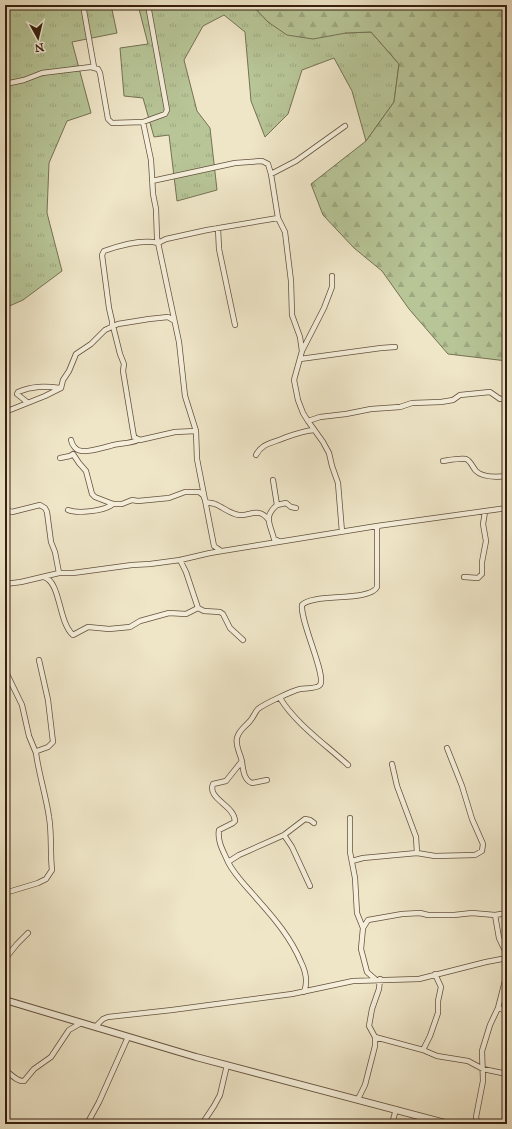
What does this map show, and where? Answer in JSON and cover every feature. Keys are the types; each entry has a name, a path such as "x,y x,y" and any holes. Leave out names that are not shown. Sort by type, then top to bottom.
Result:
{"street":[{"path":"83,5 94,67 98,69 101,77 110,122 114,124 143,122 162,116 167,112 148,5"},
{"path":"5,84 42,74 94,67"},
{"path":"143,122 150,153 153,194 156,209 156,241 179,342 185,396 196,431 197,459 214,546 221,552"},
{"path":"271,174 296,161 345,126"},
{"path":"152,181 235,163 262,161 268,164 278,218 285,232 291,281 292,315 300,337 302,351"},
{"path":"138,440 133,435 123,371 124,364 108,308 102,253 125,245 156,241 218,228 278,218"},
{"path":"218,228 219,249 235,326"},
{"path":"332,276 333,285 327,302 302,351 294,380 298,400 308,421 324,442 329,452 338,483 342,532"},
{"path":"5,412 61,388 63,380 69,371 76,354 91,344 102,332 114,325 165,317 174,320"},
{"path":"300,359 395,347"},
{"path":"27,402 17,394 18,392 34,386 61,388"},
{"path":"308,421 320,417 371,409 400,407 412,403 453,400 460,395 490,392 500,399 507,398"},
{"path":"256,455 259,449 266,444 297,432 314,430"},
{"path":"60,458 70,456 81,451 132,442 175,432 196,431"},
{"path":"71,440 74,446 81,451"},
{"path":"73,454 86,471 92,494 95,497 114,504 122,504 132,500 138,501 169,498 185,492 193,491 199,492 203,495 206,502"},
{"path":"443,461 465,459 469,461 480,474 496,478 507,476"},
{"path":"274,480 278,505"},
{"path":"206,502 215,504 224,510 238,515 258,512 266,516 268,519"},
{"path":"287,541 274,540 268,515 270,511 278,505 286,503 291,507 296,508"},
{"path":"68,510 74,512 106,509 114,504"},
{"path":"5,507 12,512 40,505 45,508 47,512 51,542 55,552 59,573"},
{"path":"5,584 21,582 59,573 180,560 210,553 377,526 507,508"},
{"path":"464,577 478,578 482,574 482,562 486,541 483,524 485,512"},
{"path":"267,780 252,783 245,777 237,742 240,732 259,708 299,689 318,687 321,684 322,681 318,663 302,610 304,603 338,597 368,594 375,591 377,587 377,526"},
{"path":"210,553 214,546"},
{"path":"180,560 186,572 190,588 198,608 204,611 220,612 223,614 230,628 243,640"},
{"path":"42,577 50,580 56,592 69,632 73,635 88,627 109,629 130,627 140,621 169,613 186,614 198,608"},
{"path":"36,753 36,751 48,747 53,742 48,700 39,660"},
{"path":"5,670 22,705 29,736 36,753 50,819 50,854 52,870 46,879 38,883 5,892"},
{"path":"280,698 286,708 300,722 348,765"},
{"path":"352,861 363,858 417,853 435,856 475,855 482,852 483,844 472,819 462,786 447,748"},
{"path":"242,761 226,781 213,784 212,787 215,797 228,807 235,818 234,823 219,830 218,834 222,848 233,871 275,919 287,936 304,968 307,985 304,992"},
{"path":"392,764 397,786 418,844 417,853"},
{"path":"350,818 349,845 355,878 357,913 363,928 361,949 367,972 377,979 379,989 372,1009 369,1026 375,1037 375,1046 365,1085 358,1099"},
{"path":"228,862 239,855 284,835 305,819 314,823"},
{"path":"284,835 292,847 310,886"},
{"path":"360,920 420,913 428,915 472,913 495,915 507,913"},
{"path":"495,915 499,938 507,955"},
{"path":"363,928 368,920"},
{"path":"5,959 28,933"},
{"path":"96,1027 103,1019 108,1017 304,992 363,980 419,979 507,958"},
{"path":"363,980 367,972"},
{"path":"477,1124 476,1117 483,1081 482,1051 490,1025 498,1008 507,973"},
{"path":"423,1050 430,1036 438,1013 438,1000 441,987 435,974"},
{"path":"307,985 312,990"},
{"path":"5,1000 227,1065 396,1109 446,1124"},
{"path":"498,1008 507,1011"},
{"path":"5,1070 17,1079 24,1081 31,1071 51,1057 69,1030 81,1023"},
{"path":"87,1124 99,1102 128,1037"},
{"path":"375,1037 423,1050 437,1056 468,1061 482,1069 507,1074"},
{"path":"202,1124 220,1095 227,1065"},
{"path":"392,1124 396,1109"}],"green space":[{"path":"5,5 111,5 117,33 72,42 91,113 67,121 49,163 47,213 62,271 23,300 5,308"},
{"path":"138,5 252,5 268,22 346,33 371,32 399,64 394,102 366,141 352,91 334,58 302,70 288,114 265,137 251,101 245,32 224,15 203,26 184,60 197,111 210,128 217,190 177,201 169,135 154,137 143,98 124,96 120,48 148,44"},
{"path":"252,5 507,6 507,361 448,354 409,309 382,271 354,248 323,215 311,184 366,141 394,102 399,64 371,32 346,33 313,39 287,35 268,22"}]}
